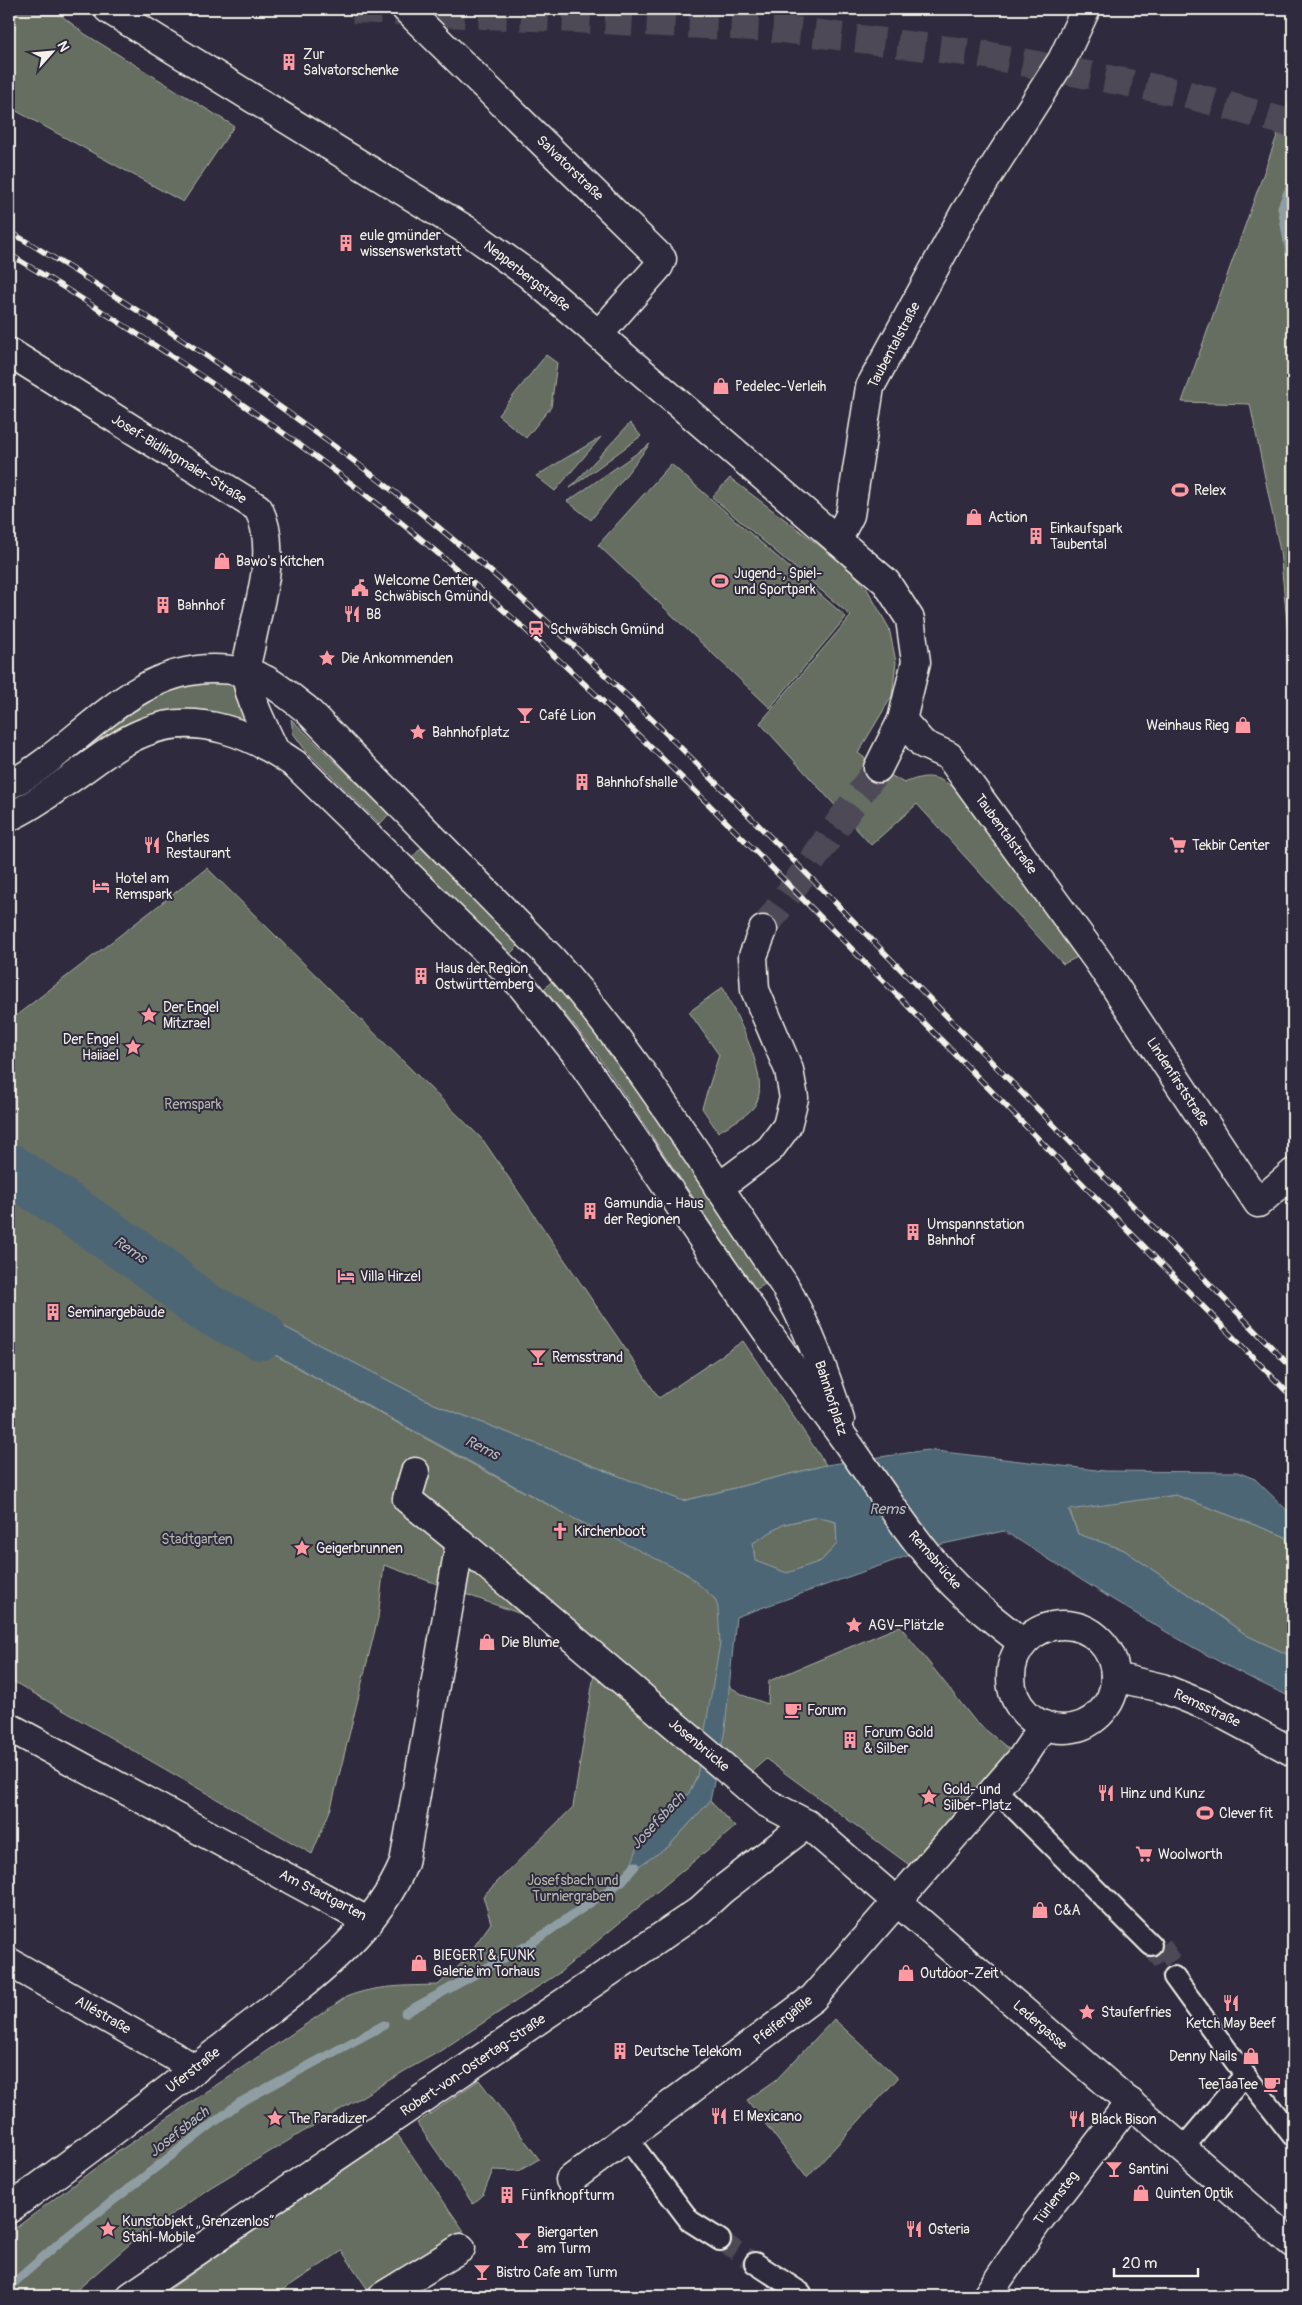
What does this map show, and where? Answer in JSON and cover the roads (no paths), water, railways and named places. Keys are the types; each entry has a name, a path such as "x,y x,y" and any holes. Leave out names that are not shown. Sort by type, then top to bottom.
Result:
{"street":[{"name":"Nepperbergstraße","path":"108,9 468,232 528,274 837,540"},
{"name":"Salvatorstraße","path":"406,9 662,258 659,266 599,334"},
{"name":"Taubentalstraße","path":"837,540 850,515 870,387 965,212 1062,60 1086,9"},
{"name":"Josef-Bidlingmaier-Straße","path":"9,352 258,508 264,521 267,553 264,584 246,672"},
{"path":"837,540 886,582 910,619 916,662 902,720 878,768"},
{"name":"Bahnhofplatz","path":"9,785 48,760 119,704 149,685 177,673 199,668 228,669 246,672 278,687 306,709 551,958 616,1036 798,1310 817,1354 846,1441"},
{"name":"Bahnhofplatz","path":"246,672 259,717 274,749"},
{"name":"Taubentalstraße","path":"902,720 923,744 950,756 1098,961"},
{"name":"Bahnhofplatz","path":"9,817 29,808 124,743 156,728 175,723 194,723 249,737 274,749 295,764 522,986 548,1016 577,1055 749,1308 846,1441"},
{"path":"718,1188 770,1149 787,1126 794,1098 789,1070 755,990 754,956 763,930"},
{"name":"Lindenfirststraße","path":"1098,961 1258,1203 1293,1173"},
{"name":"Remsbrücke","path":"846,1441 885,1500 931,1558 974,1604 1023,1643"},
{"path":"415,1472 407,1499 460,1542"},
{"name":"Josenbrücke","path":"460,1542 741,1781"},
{"name":"Am Stadtgarten","path":"9,1727 369,1922 385,1902 404,1862 460,1542"},
{"path":"1054,1625 1072,1625 1089,1631 1103,1643 1112,1659 1115,1677 1112,1693 1104,1708 1092,1720 1077,1727 1061,1729 1044,1725 1030,1717 1019,1705 1012,1690 1011,1673 1014,1657 1023,1643 1036,1631 1054,1625"},
{"name":"Remsstraße","path":"1115,1677 1162,1688 1207,1706 1293,1752"},
{"path":"897,1901 1021,1759 1044,1725"},
{"name":"Ledergasse","path":"741,1781 766,1802 807,1824 1293,2244"},
{"path":"994,1789 1151,1945"},
{"name":"Robert-von-Ostertag-Straße","path":"131,2296 698,1912 722,1890 807,1824"},
{"name":"Pfeifergäßle","path":"570,2180 813,1998 897,1901"},
{"name":"Uferstraße","path":"9,2209 196,2069 326,1965 369,1922"},
{"name":"Alléstraße","path":"9,1962 196,2069"},
{"path":"1174,1977 1245,2075 1293,2136"},
{"path":"1183,2148 1245,2075"},
{"name":"Türlensteg","path":"986,2296 1036,2224 1130,2102"},
{"path":"627,2138 690,2221 720,2240"},
{"path":"386,2296 461,2248"},
{"path":"755,2263 801,2293"}],"water":[{"name":"Rems","path":"229,1293 269,1319 434,1404 683,1501 826,1465 927,1450 1105,1471 1237,1472 1255,1479 1293,1516 1293,1547 1284,1536 1176,1495 1069,1510 1078,1534 1124,1550 1248,1636 1293,1657 1293,1698 1182,1641 1004,1531 938,1545 736,1617 725,1730 710,1801 668,1847 628,1873 641,1839 689,1793 697,1776 720,1643 718,1608 715,1599 687,1574 573,1518 226,1328 200,1305","holes":["817,1517 836,1522 837,1544 821,1561 787,1573 755,1561 753,1543 784,1524"]}],"waterway":[{"path":"1293,180 1282,207 1293,271"},
{"name":"Rems","path":"9,1168 159,1270 200,1305 261,1335"},
{"name":"Josefsbach","path":"405,2013 530,1944 622,1881 635,1866"},
{"name":"Josefsbach","path":"9,2287 60,2242 239,2103 384,2025"}],"tunnel":[{"path":"353,9 773,28 981,54 1185,94 1293,124"},
{"path":"763,930 878,768"},
{"path":"1151,1945 1174,1977"},
{"path":"1160,1958 1175,1948"},
{"path":"720,2240 755,2263"}],"railway":[{"path":"9,231 166,329 318,434 416,509 536,611 652,719 764,830 1293,1369"},
{"path":"9,254 155,345 297,443 389,513 508,614 566,666 734,829 1293,1398"}],"place":[{"name":"Zur Salvatorschenke","path":"289,62"},
{"name":"eule gmünder wissenswerkstatt","path":"346,243"},
{"name":"Pedelec-Verleih","path":"721,386"},
{"name":"Relex","path":"1180,490"},
{"name":"Action","path":"974,517"},
{"name":"Einkaufspark Taubental","path":"1036,536"},
{"name":"Bawo's Kitchen","path":"222,561"},
{"name":"Jugend-, Spiel- und Sportpark","path":"720,581"},
{"name":"Welcome Center Schwäbisch Gmünd","path":"360,588"},
{"name":"Bahnhof","path":"163,605"},
{"name":"B8","path":"352,614"},
{"name":"Schwäbisch Gmünd","path":"536,629"},
{"name":"Die Ankommenden","path":"327,658"},
{"name":"Café Lion","path":"525,715"},
{"name":"Weinhaus Rieg","path":"1243,725"},
{"name":"Bahnhofplatz","path":"418,732"},
{"name":"Bahnhofshalle","path":"582,782"},
{"name":"Charles Restaurant","path":"152,845"},
{"name":"Tekbir Center","path":"1178,845"},
{"name":"Hotel am Remspark","path":"101,886"},
{"name":"Haus der Region Ostwürttemberg","path":"421,976"},
{"name":"Der Engel Mitzrael","path":"149,1015"},
{"name":"Der Engel Haiiael","path":"133,1047"},
{"name":"Gamundia - Haus der Regionen","path":"590,1211"},
{"name":"Umspannstation Bahnhof","path":"913,1232"},
{"name":"Villa Hirzel","path":"346,1276"},
{"name":"Seminargebäude","path":"53,1312"},
{"name":"Remsstrand","path":"538,1357"},
{"name":"Kirchenboot","path":"560,1531"},
{"name":"Geigerbrunnen","path":"302,1548"},
{"name":"AGV–Plätzle","path":"854,1625"},
{"name":"Die Blume","path":"487,1642"},
{"name":"Forum","path":"793,1710"},
{"name":"Forum Gold & Silber","path":"850,1740"},
{"name":"Hinz und Kunz","path":"1106,1793"},
{"name":"Gold- und Silber-Platz","path":"929,1797"},
{"name":"Clever fit","path":"1205,1813"},
{"name":"Woolworth","path":"1144,1854"},
{"name":"C&A","path":"1040,1910"},
{"name":"BIEGERT & FUNK Galerie im Torhaus","path":"419,1963"},
{"name":"Outdoor-Zeit","path":"906,1973"},
{"name":"Ketch May Beef","path":"1231,2003"},
{"name":"Stauferfries","path":"1087,2012"},
{"name":"Deutsche Telekom","path":"620,2051"},
{"name":"Denny Nails","path":"1251,2056"},
{"name":"TeeTaaTee","path":"1272,2084"},
{"name":"El Mexicano","path":"719,2116"},
{"name":"The Paradizer","path":"275,2118"},
{"name":"Black Bison","path":"1077,2119"},
{"name":"Santini","path":"1114,2169"},
{"name":"Quinten Optik","path":"1141,2193"},
{"name":"Fünfknopfturm","path":"507,2195"},
{"name":"Kunstobjekt „Grenzenlos“ Stahl-Mobile","path":"108,2229"},
{"name":"Osteria","path":"914,2229"},
{"name":"Biergarten am Turm","path":"523,2240"},
{"name":"Bistro Cafe am Turm","path":"482,2272"}],"park label":[{"name":"Remspark","path":"193,1104"},
{"name":"Stadtgarten","path":"197,1539"},
{"name":"Josefsbach und Turniergraben","path":"573,1888"}]}
